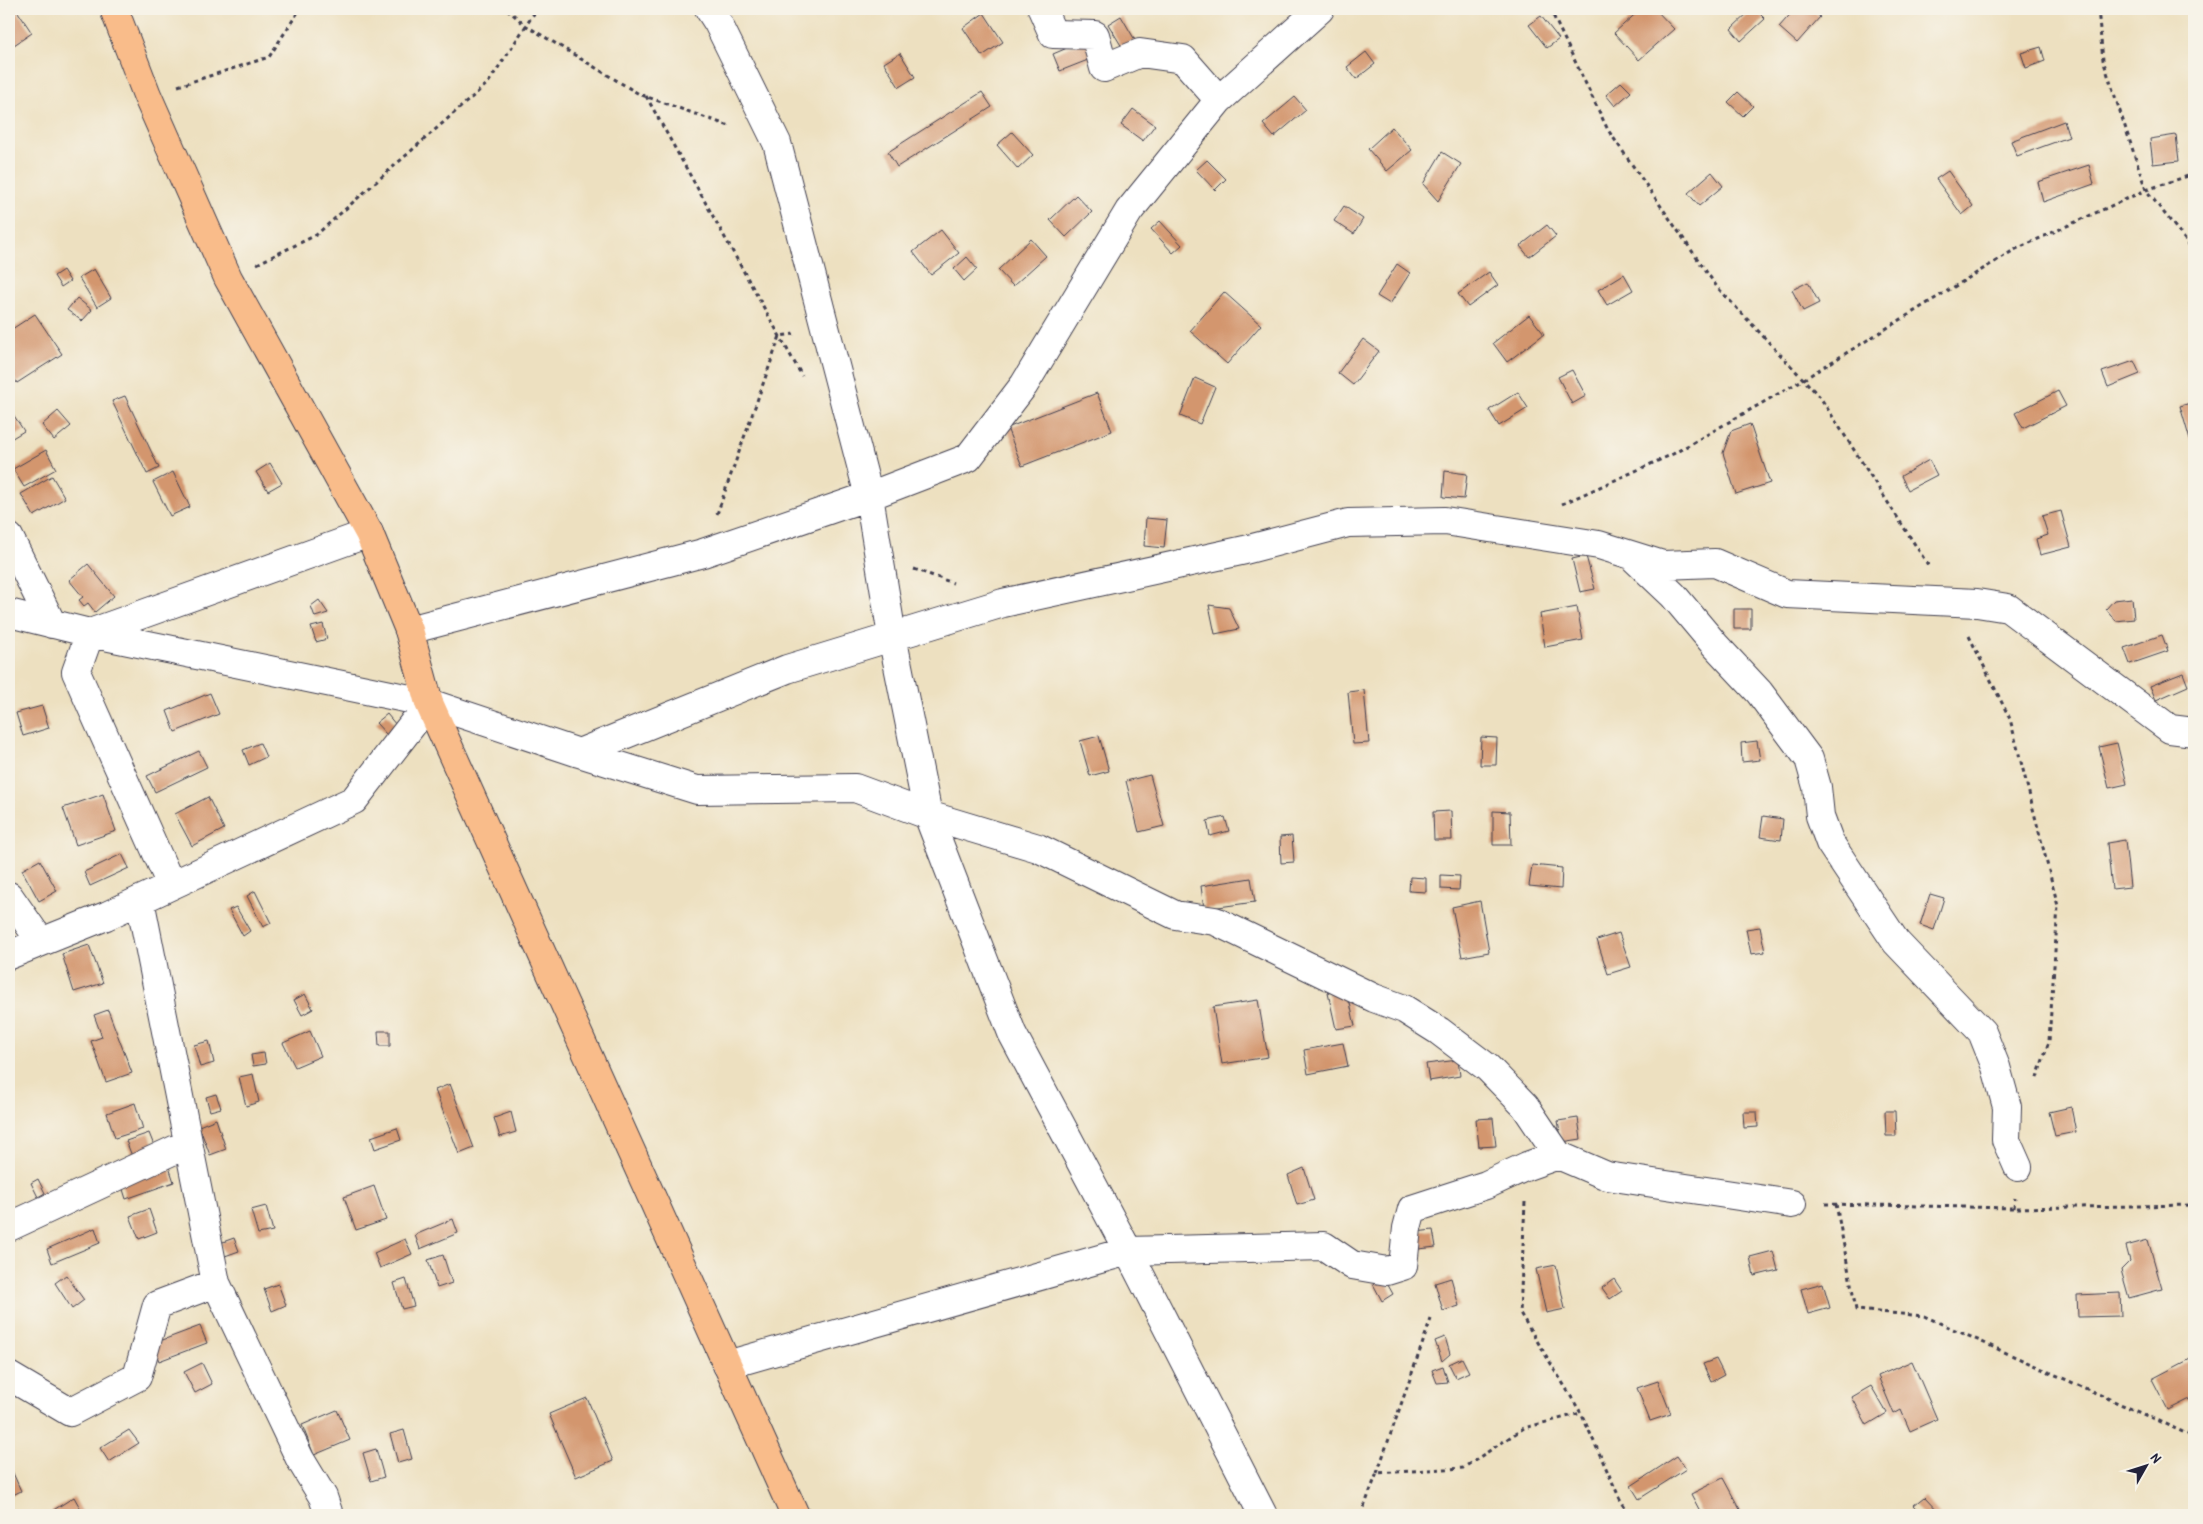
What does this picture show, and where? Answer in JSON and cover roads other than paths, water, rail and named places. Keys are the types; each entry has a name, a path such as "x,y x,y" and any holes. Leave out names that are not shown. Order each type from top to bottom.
{"highway":[{"path":"114,9 147,95 228,278 369,533 409,630 429,704 795,1515"}],"street":[{"path":"709,9 718,23 777,143 868,496 892,636 928,815 1012,1033 1128,1251 1263,1515"},
{"path":"1042,9 1053,34 1095,35 1104,68 1140,53 1183,59 1219,100"},
{"path":"409,630 703,552 868,496 968,458 1024,385 1129,211 1219,100 1320,9"},
{"path":"579,753 787,669 1003,603 1245,550 1348,523 1445,521 1599,545 1663,565 1716,563 1787,594 1977,603 2008,608 2170,729 2194,732"},
{"path":"90,633 369,533"},
{"path":"9,537 52,624"},
{"path":"1630,555 1673,595 1715,645 1759,692 1809,759 1817,787 1820,816 1830,843 1896,942 1982,1032 1996,1067 2008,1107 2006,1140 2018,1167"},
{"path":"9,614 90,633 429,704 697,790 856,788 928,815 1038,848 1175,915 1215,921 1374,998 1404,1009 1439,1031 1488,1068 1525,1106 1558,1155 1607,1176 1792,1204"},
{"path":"90,633 76,672 171,886"},
{"path":"9,955 106,916 354,800 429,704"},
{"path":"9,896 41,942"},
{"path":"140,900 216,1283 300,1459 323,1497 329,1515"},
{"path":"9,1227 187,1144"},
{"path":"728,1365 1128,1251 1324,1246 1352,1265 1387,1271 1403,1266 1407,1228 1412,1209 1486,1185 1527,1166 1558,1155"},
{"path":"9,1376 70,1412 137,1377 157,1305 216,1283"}]}
